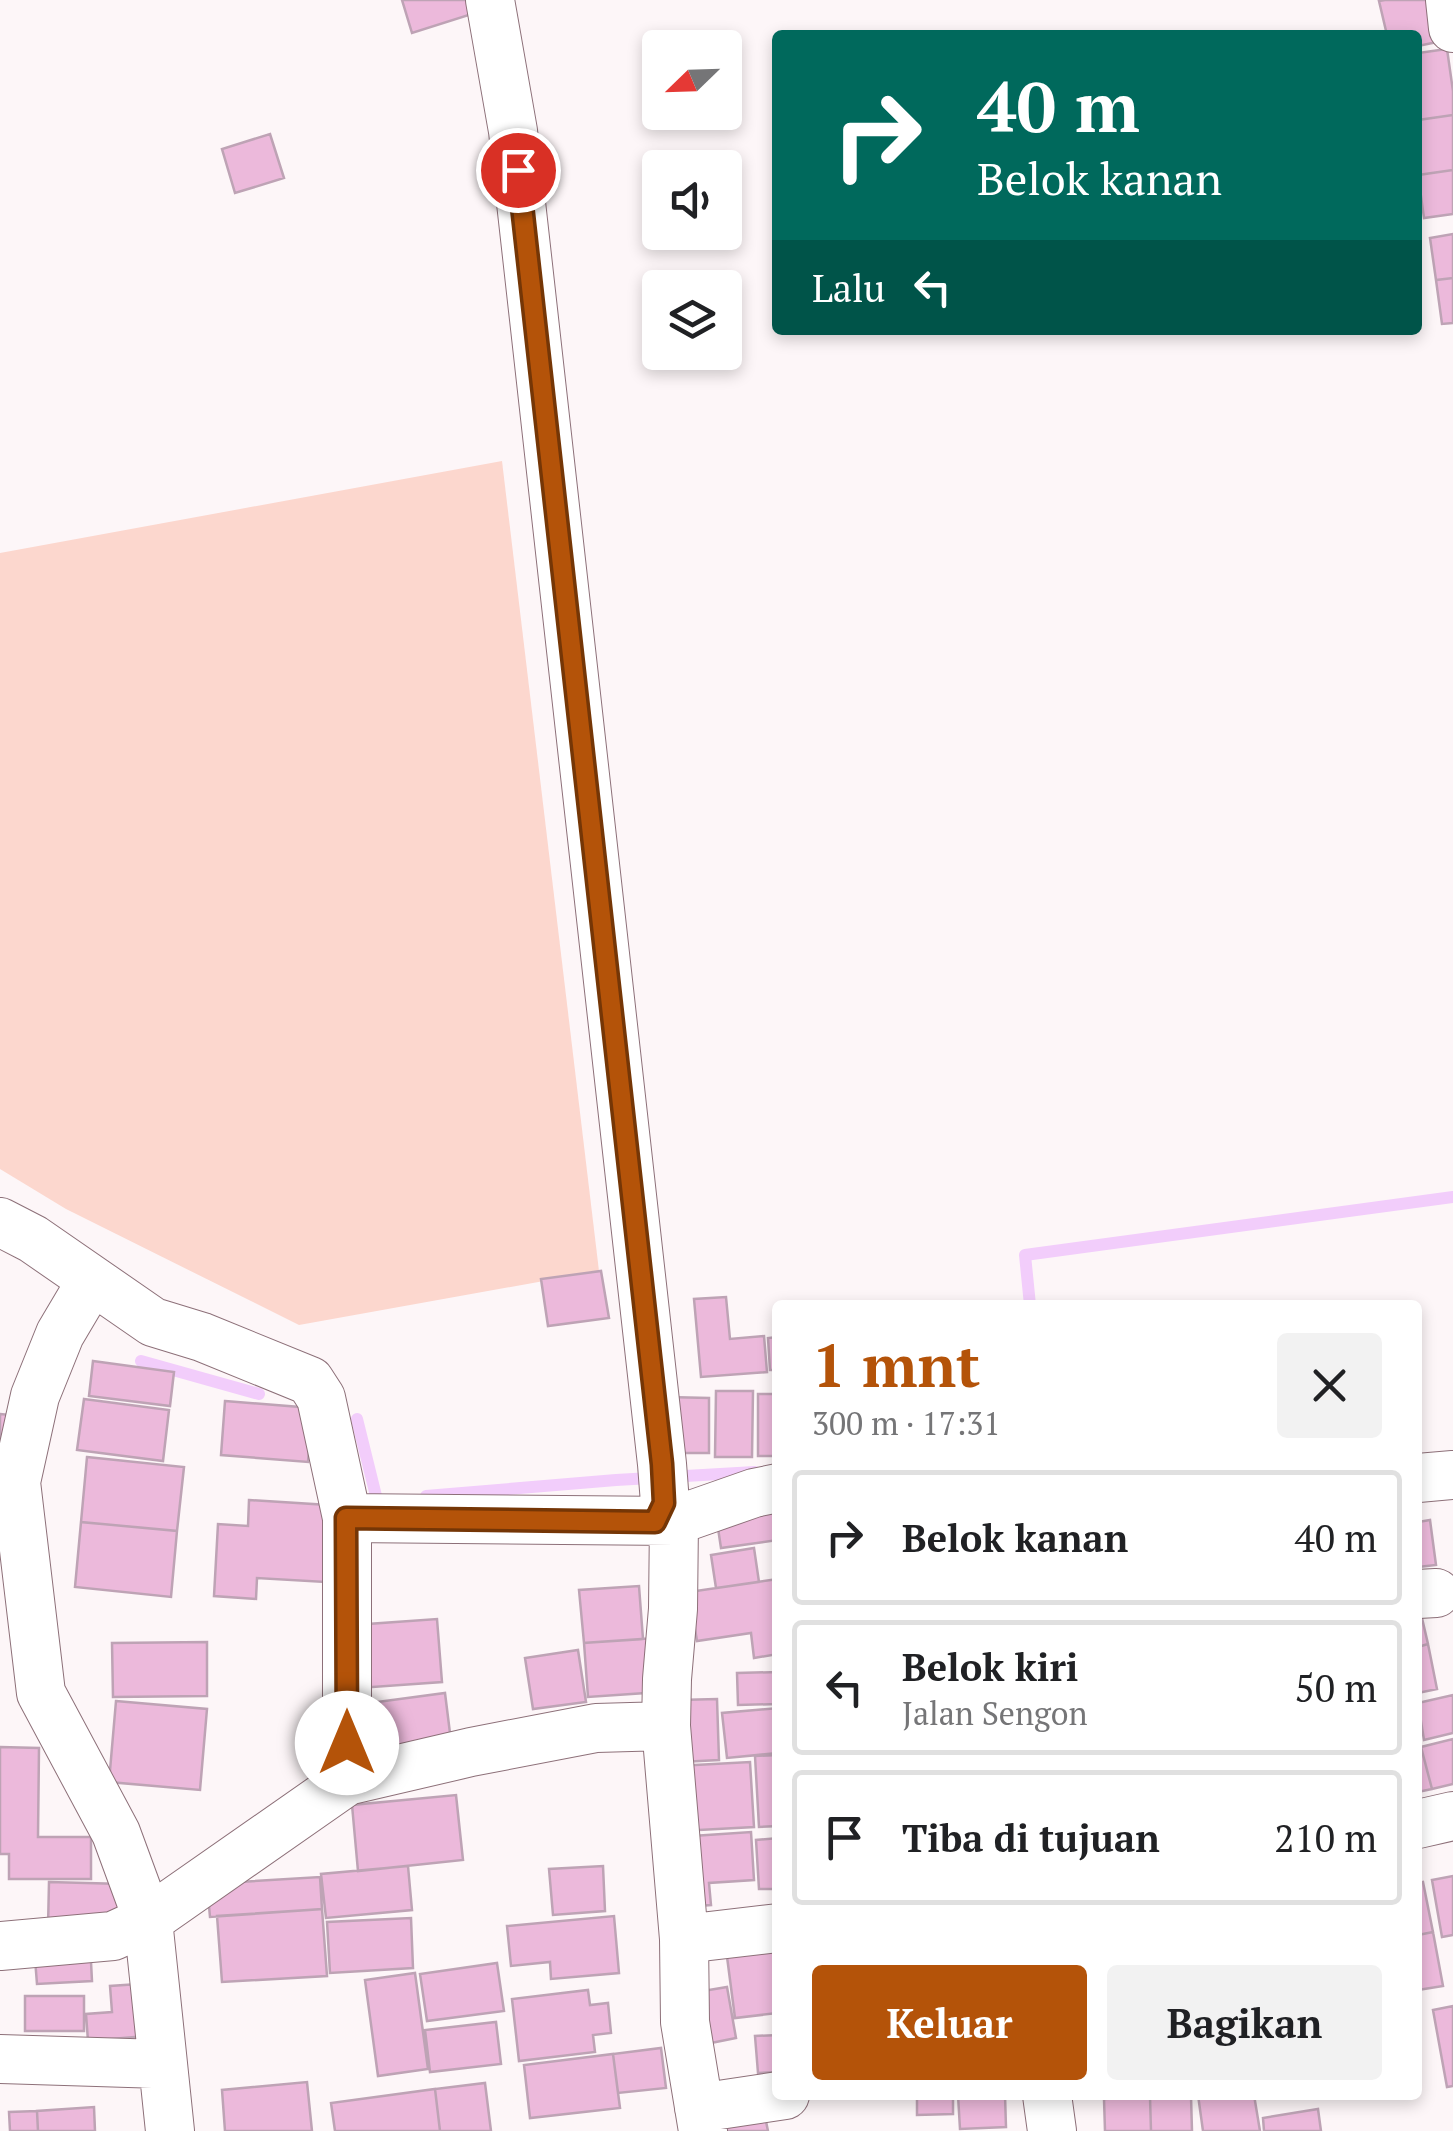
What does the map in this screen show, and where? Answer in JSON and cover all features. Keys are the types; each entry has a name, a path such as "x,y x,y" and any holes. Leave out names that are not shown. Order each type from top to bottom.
{"street":[{"path":"490,0 514,131 664,1503 673,1610 666,1726 684,1939 685,2022 701,2119 772,2099"},
{"path":"1450,0 1453,28"},
{"path":"0,1222 33,1239 152,1322 202,1337 310,1381 321,1398 346,1518 347,1781"},
{"path":"92,1280 60,1334 36,1396 16,1482 20,1696 116,1833 148,1920 170,2131"},
{"path":"1422,1478 1453,1475"},
{"path":"346,1518 664,1503 772,1489"},
{"path":"0,1946 113,1936 148,1920 347,1781 596,1728 666,1726"},
{"path":"1422,1823 1453,1816"},
{"path":"684,1939 772,1929"},
{"path":"0,2059 162,2064"},
{"path":"1048,2100 1052,2131"}],"shaded area":[{"path":"502,461 599,1271 299,1325 66,1209 0,1169 0,553"}],"building":[{"path":"402,0 468,0 472,14 412,33"},
{"path":"1432,0 1442,41 1422,45 1422,30 1386,30 1379,1"},
{"path":"1447,49 1453,115 1422,119 1422,52"},
{"path":"1453,115 1453,170 1422,174 1422,119"},
{"path":"270,134 284,178 235,193 222,149"},
{"path":"1453,170 1453,214 1424,218 1422,174"},
{"path":"1453,234 1453,278 1436,280 1430,238"},
{"path":"1453,278 1453,323 1442,324 1436,280"},
{"path":"601,1271 609,1318 548,1326 541,1279"},
{"path":"726,1297 730,1339 764,1336 767,1372 701,1377 694,1299"},
{"path":"768,1338 772,1338 772,1370 770,1370"},
{"path":"93,1361 174,1372 170,1406 89,1396"},
{"path":"716,1391 753,1391 752,1457 715,1457"},
{"path":"758,1394 772,1394 772,1456 758,1456"},
{"path":"667,1397 709,1398 709,1453 667,1453"},
{"path":"84,1399 169,1410 163,1461 77,1450"},
{"path":"225,1401 312,1408 308,1462 221,1455"},
{"path":"0,1414 11,1415 0,1478"},
{"path":"87,1457 184,1467 177,1531 81,1522"},
{"path":"249,1500 328,1505 325,1582 257,1578 256,1599 214,1596 218,1524 248,1526"},
{"path":"772,1506 772,1541 721,1548 716,1515"},
{"path":"1430,1520 1436,1565 1422,1567 1422,1521"},
{"path":"81,1522 177,1531 171,1597 75,1587"},
{"path":"754,1548 759,1582 716,1588 711,1555"},
{"path":"772,1580 772,1655 754,1658 751,1633 697,1641 689,1592"},
{"path":"639,1586 643,1639 584,1643 579,1590"},
{"path":"1422,1618 1428,1644 1422,1646"},
{"path":"437,1619 442,1682 359,1688 354,1625"},
{"path":"655,1638 660,1692 588,1697 584,1643"},
{"path":"207,1642 207,1696 113,1697 112,1643"},
{"path":"1428,1644 1437,1689 1422,1692 1422,1646"},
{"path":"578,1650 586,1702 533,1709 525,1658"},
{"path":"772,1672 772,1704 738,1705 737,1673"},
{"path":"445,1693 451,1741 368,1763 362,1704"},
{"path":"1453,1695 1453,1733 1424,1740 1422,1702"},
{"path":"717,1699 719,1760 681,1762 679,1700"},
{"path":"116,1701 207,1709 200,1790 109,1782"},
{"path":"772,1709 772,1754 727,1758 722,1713"},
{"path":"1453,1739 1453,1784 1432,1789 1422,1747"},
{"path":"0,1747 39,1748 38,1837 91,1837 91,1879 9,1879 9,1854 0,1854"},
{"path":"1422,1751 1432,1789 1422,1791"},
{"path":"772,1755 772,1826 759,1827 755,1756"},
{"path":"750,1762 754,1827 681,1831 677,1766"},
{"path":"456,1795 463,1860 358,1871 352,1805"},
{"path":"751,1832 754,1880 709,1883 711,1905 683,1907 678,1837"},
{"path":"772,1839 772,1889 759,1889 756,1840"},
{"path":"408,1866 412,1910 326,1918 321,1874"},
{"path":"603,1866 605,1911 553,1915 549,1869"},
{"path":"1453,1876 1453,1935 1442,1937 1432,1880"},
{"path":"320,1877 322,1909 210,1917 207,1884"},
{"path":"49,1882 123,1884 122,1929 48,1927"},
{"path":"1422,1882 1433,1932 1422,1934"},
{"path":"322,1909 327,1976 222,1982 217,1916"},
{"path":"614,1916 619,1973 551,1979 550,1962 511,1966 507,1926"},
{"path":"411,1918 413,1968 330,1973 327,1922"},
{"path":"1433,1932 1443,1986 1422,1989 1422,1934"},
{"path":"90,1943 92,1981 37,1984 34,1946"},
{"path":"772,1944 772,2014 735,2018 726,1949"},
{"path":"497,1963 504,2011 427,2021 420,1974"},
{"path":"415,1973 428,2069 378,2076 365,1980"},
{"path":"153,1983 158,2035 88,2041 86,2014 112,2012 110,1986"},
{"path":"727,1987 736,2038 701,2045 691,1993"},
{"path":"588,1990 590,2005 608,2003 611,2033 593,2035 595,2052 519,2061 512,1999"},
{"path":"25,1996 84,1996 84,2031 25,2031"},
{"path":"1453,2006 1453,2086 1447,2087 1433,2010"},
{"path":"496,2022 501,2064 430,2072 425,2030"},
{"path":"772,2035 772,2072 758,2073 755,2036"},
{"path":"661,2048 666,2088 618,2093 613,2054"},
{"path":"613,2054 620,2108 530,2118 524,2065"},
{"path":"307,2082 312,2131 225,2131 222,2090"},
{"path":"485,2083 491,2131 440,2131 435,2089"},
{"path":"435,2089 440,2131 335,2131 331,2103"},
{"path":"917,2100 953,2100 953,2114 917,2115"},
{"path":"958,2100 1005,2100 1006,2127 960,2129"},
{"path":"1104,2100 1150,2100 1151,2131 1105,2131"},
{"path":"1150,2100 1191,2100 1192,2131 1151,2131"},
{"path":"1199,2100 1255,2100 1260,2131 1203,2131"},
{"path":"762,2102 768,2131 712,2131"},
{"path":"94,2107 95,2131 38,2131 37,2111"},
{"path":"1318,2109 1321,2131 1264,2131 1263,2118"},
{"path":"37,2111 38,2131 10,2131 9,2112"}],"waterway":[{"path":"1030,1300 1025,1255 1453,1197"},
{"path":"141,1361 259,1394"},
{"path":"357,1419 377,1500 386,1500"},
{"path":"426,1496 755,1472"}],"route":[{"path":"347,1743 346,1518 655,1522 664,1503 518,170"}]}
